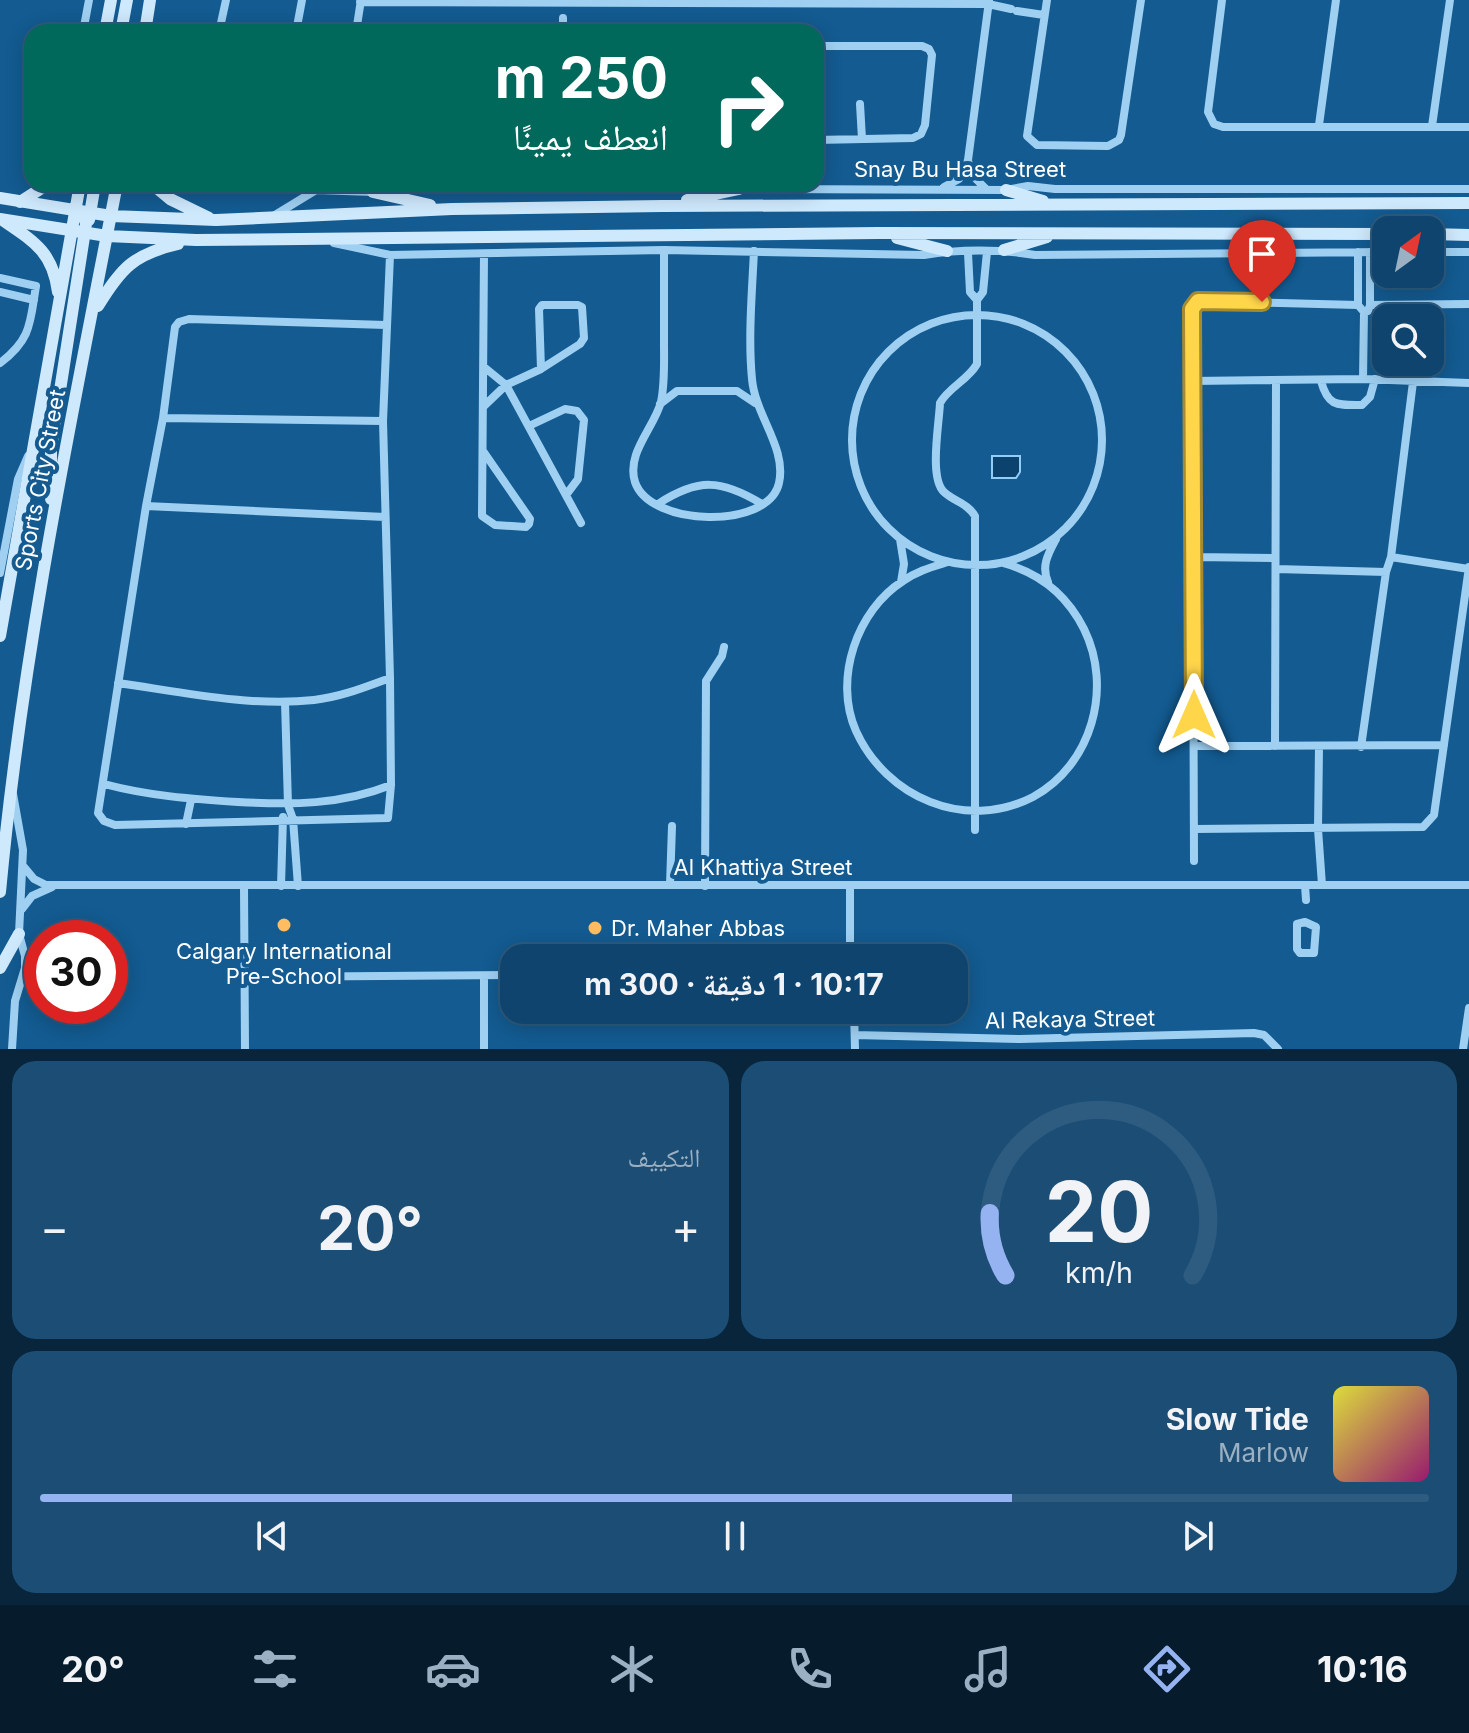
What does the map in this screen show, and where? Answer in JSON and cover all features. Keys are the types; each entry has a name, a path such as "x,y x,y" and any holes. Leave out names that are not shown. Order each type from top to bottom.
{"street":[{"path":"84,24 89,0"},
{"path":"103,0 105,24"},
{"path":"107,24 111,0"},
{"path":"122,24 127,0"},
{"path":"146,24 150,0"},
{"path":"221,24 226,0"},
{"path":"298,24 302,0"},
{"path":"1047,0 1027,136 1037,145 1108,146 1119,140 1121,135 1141,0"},
{"path":"1222,0 1208,112 1214,124 1223,127 1469,127"},
{"path":"1319,125 1336,0"},
{"path":"1432,126 1450,0"},
{"path":"357,24 360,1 988,2 1044,15"},
{"path":"936,189 953,184 963,174 968,160 988,2"},
{"path":"563,18 563,24"},
{"path":"824,46 922,46 929,49 932,55 925,125 921,134 913,138 824,140"},
{"path":"860,104 862,139"},
{"path":"968,160 973,176 987,190"},
{"name":"Snay Bu Hasa Street","path":"824,187 987,190 1028,186 1055,189 1467,187"},
{"path":"1006,190 1066,206"},
{"path":"20,202 36,192"},
{"name":"Sports City Street","path":"0,636 59,305 79,231 76,211 79,192"},
{"path":"94,192 91,229 107,236"},
{"name":"Sports City Street","path":"0,892 10,784 52,512 116,192"},
{"path":"162,192 216,220"},
{"name":"Snay Bu Hasa Street","path":"269,219 311,192"},
{"name":"Snay Bu Hasa Street","path":"356,192 373,192"},
{"path":"373,192 403,201 452,209"},
{"path":"662,206 725,192"},
{"name":"Snay Bu Hasa Street","path":"0,198 111,216 216,220 452,209 662,206 1469,203"},
{"path":"1,219 107,236 196,240 878,233 1372,234"},
{"path":"1,219 32,240 48,257 54,272 59,305"},
{"path":"52,512 51,448 79,231"},
{"path":"878,233 947,251 968,253 1004,250 1060,233"},
{"path":"1444,234 1469,235"},
{"path":"314,238 390,255 664,250 924,255 947,251"},
{"path":"93,316 116,278 131,262 153,251 196,240"},
{"path":"664,250 664,378 660,404 634,462 635,483 658,504 676,514 710,519 740,514 769,501 779,486 781,462 755,403 751,377 754,251"},
{"path":"1004,250 1035,255 1370,252 1364,307 1363,379"},
{"path":"977,300 983,292 987,252"},
{"path":"1358,252 1364,307"},
{"path":"1444,252 1469,252"},
{"path":"968,253 970,292 977,300 977,364 972,373 945,394 940,403 936,479 942,490 971,509 975,516 975,830"},
{"path":"483,451 530,519 526,527 495,525 482,516 484,254"},
{"path":"386,325 189,319 179,322 174,334 98,813 104,821 115,825 293,819 385,820 389,815 390,678 383,421 390,255"},
{"path":"0,278 36,286 30,327 17,348 0,363"},
{"path":"0,292 34,300"},
{"path":"1194,861 1192,309 1198,301 1364,307 1469,304"},
{"path":"484,406 506,385 541,369 580,344 584,338 582,307 542,305 539,309 541,369"},
{"path":"978,315 1007,318 1036,329 1061,347 1081,370 1095,397 1102,426 1101,457 1094,486 1079,513 1058,535 1034,552 1002,563 949,562 899,539 873,510 859,483 852,454 852,423 859,394 873,368 893,345 918,328 947,317 978,315"},
{"path":"484,367 506,385 581,523"},
{"path":"737,391 751,377"},
{"path":"664,378 677,391"},
{"path":"1192,381 1375,379 1469,383"},
{"path":"1321,381 1325,396 1333,403 1362,405 1370,397 1375,379"},
{"path":"1275,746 1276,382"},
{"path":"1361,747 1386,572 1391,557 1413,382"},
{"path":"660,404 677,391 737,391 755,403"},
{"path":"529,426 565,409 577,411 584,420 578,479 566,495"},
{"path":"163,418 383,421"},
{"path":"0,573 18,479 32,448"},
{"path":"658,504 682,488 708,483 742,491 762,504"},
{"path":"146,506 385,517"},
{"path":"1049,584 1044,572 1045,562 1058,535"},
{"path":"899,539 904,564 901,582"},
{"path":"1195,557 1275,558"},
{"path":"1194,829 1423,827 1429,823 1434,815 1469,568 1391,557"},
{"path":"949,562 924,569 901,582 867,617 853,645 847,684 853,725 864,747 889,779 920,799 952,809 975,810 1003,808 1033,796 1065,772 1091,730 1099,688 1093,648 1075,612 1035,574 1002,563"},
{"path":"1276,569 1386,572"},
{"path":"705,886 706,681 719,663 724,647"},
{"path":"118,683 285,702 346,694 390,678"},
{"path":"285,702 288,805 293,819 298,886"},
{"path":"1194,746 1444,745"},
{"path":"1319,747 1318,829 1322,885"},
{"name":"Sports City Street","path":"10,784 24,867 19,934 25,956 25,968 15,1001 12,1049"},
{"path":"104,784 144,795 288,805 369,794 391,785"},
{"path":"186,824 191,800"},
{"path":"281,886 282,820 288,805"},
{"path":"670,885 672,826"},
{"name":"Al Khattiya Street","path":"24,867 40,883 56,885 1469,885"},
{"path":"20,911 32,896 56,885"},
{"path":"850,885 850,944"},
{"path":"1305,885 1306,900"},
{"path":"244,886 245,1049"},
{"path":"1305,922 1306,911"},
{"path":"0,968 19,934"},
{"path":"245,977 500,975"},
{"path":"484,976 484,1049"},
{"path":"1463,1049 1469,1008"},
{"path":"855,1024 855,1049"},
{"name":"Al Rekaya Street","path":"855,1035 1020,1039 1254,1033 1271,1040 1278,1049"}],"water":[{"path":"992,456 1020,456 1020,472 1016,478 992,478"}],"place":[{"name":"Calgary International Pre-School","path":"284,925"},
{"name":"Dr. Maher Abbas","path":"595,928"}],"route":[{"path":"1194,715 1192,309 1198,301 1262,302"}]}
